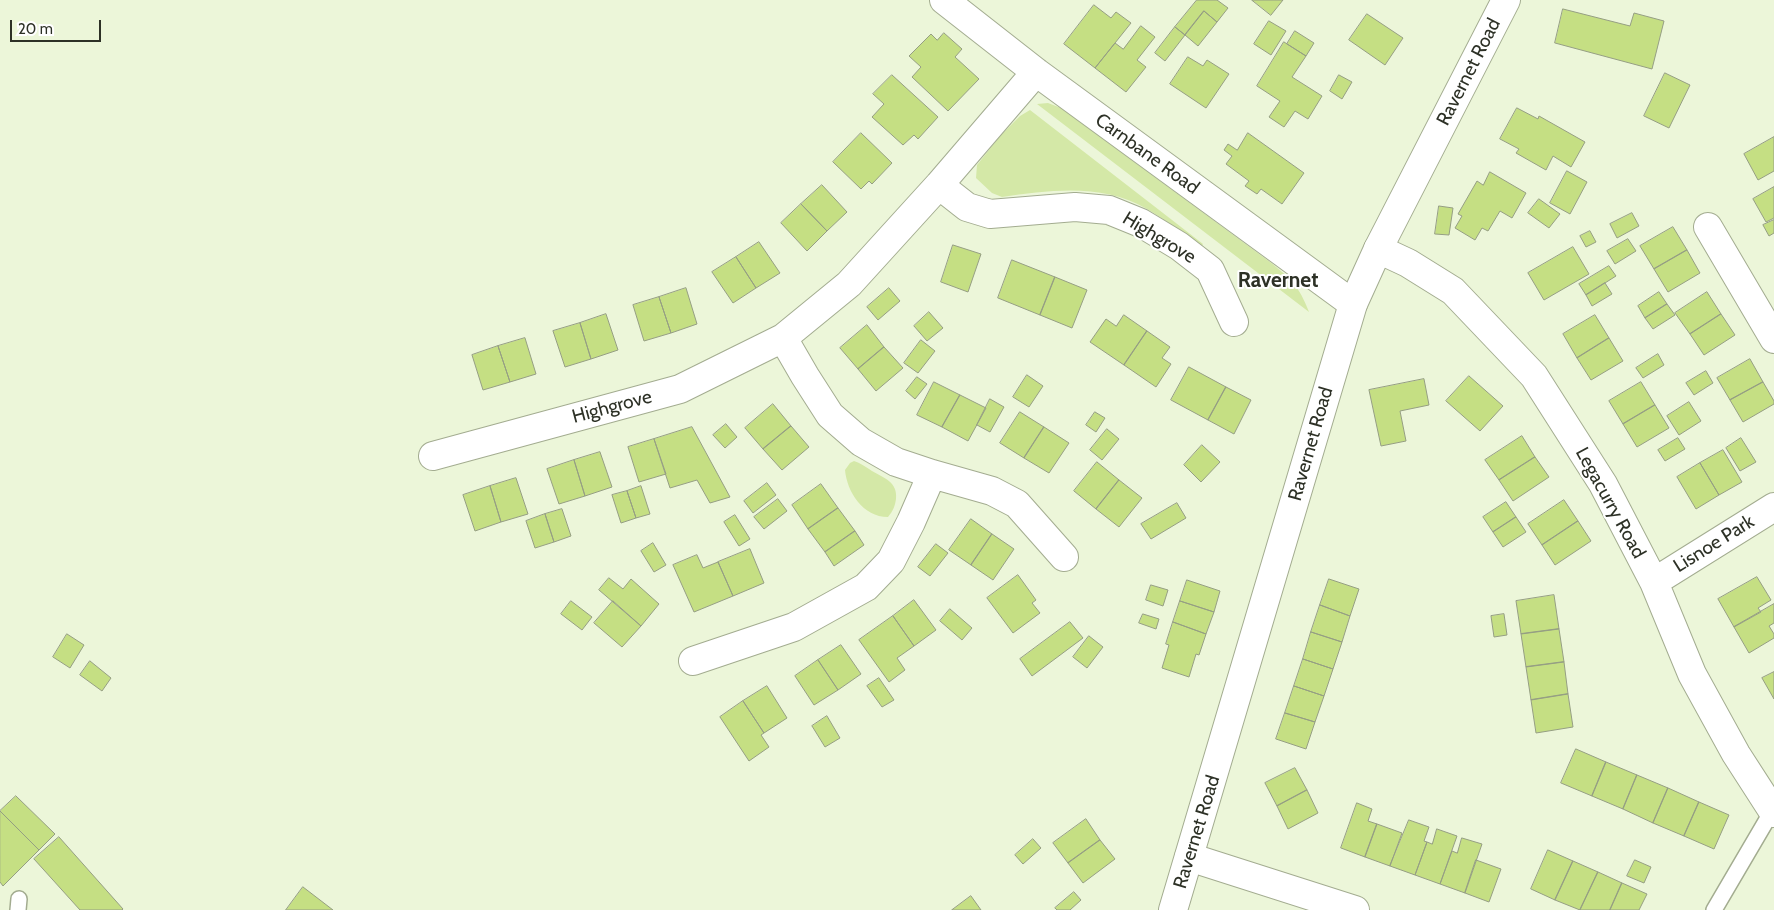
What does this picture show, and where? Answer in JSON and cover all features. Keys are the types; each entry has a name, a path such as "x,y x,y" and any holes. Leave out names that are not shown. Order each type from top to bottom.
{"street":[{"name":"Carnbane Road","path":"944,0 1036,72 1353,304"},
{"name":"Ravernet Road","path":"1173,910 1353,304 1378,249 1506,0"},
{"name":"Highgrove","path":"433,456 680,389 783,338 849,284 1036,72"},
{"name":"Highgrove","path":"938,185 967,207 990,214 1075,207 1109,210 1141,223 1179,246 1210,270 1234,322"},
{"path":"1708,227 1774,339"},
{"name":"Legacurry Road","path":"1378,249 1408,262 1453,291 1534,376 1603,484 1654,582 1692,674 1736,754 1773,812"},
{"path":"783,338 830,415 862,442 896,462 992,491 1017,504 1064,558"},
{"path":"694,661 794,627 866,587 891,560 911,522 932,474"},
{"name":"Lisnoe Park","path":"1654,582 1774,507"},
{"path":"1190,857 1356,910"}],"lane":[{"path":"1714,910 1773,812"}],"green space":[{"path":"1048,103 1061,108 1284,273 1302,296 1309,312 1037,104"},
{"path":"1030,110 1203,244 1201,247 1147,209 1113,195 1095,192 1058,191 1002,197 992,193 976,178 977,165 1000,136 1020,116"},
{"path":"854,461 885,478 895,488 896,499 894,508 888,517 871,513 853,495 845,470"}],"building":[{"path":"1197,0 1217,0 1228,8 1217,22 1204,11 1185,35 1175,27"},
{"path":"1252,0 1283,0 1271,15"},
{"path":"1094,5 1111,18 1116,12 1131,23 1095,68 1064,44"},
{"path":"1563,9 1630,26 1634,13 1664,21 1652,69 1555,43"},
{"path":"1204,11 1217,22 1198,46 1185,35"},
{"path":"1367,14 1403,38 1385,65 1349,40"},
{"path":"1269,21 1286,31 1271,55 1254,44"},
{"path":"1141,26 1155,37 1137,60 1146,67 1126,92 1095,68 1115,43 1123,49"},
{"path":"1175,27 1185,35 1165,61 1155,53"},
{"path":"1295,31 1314,43 1306,56 1287,44"},
{"path":"944,33 962,49 955,57 979,79 948,111 912,77 921,67 909,56 931,34 937,40"},
{"path":"1284,42 1306,56 1292,77 1322,96 1308,119 1295,111 1284,127 1269,117 1280,101 1257,86"},
{"path":"1188,57 1203,66 1207,60 1229,74 1206,108 1170,84"},
{"path":"1665,73 1690,85 1669,128 1644,116"},
{"path":"892,75 938,117 918,139 914,135 903,145 872,117 884,104 873,94"},
{"path":"1339,75 1352,82 1342,99 1330,91"},
{"path":"1517,108 1538,119 1539,116 1585,142 1571,167 1553,156 1546,170 1516,153 1519,149 1500,139"},
{"path":"861,133 892,163 872,184 869,181 861,189 833,162"},
{"path":"1248,133 1304,173 1282,204 1261,189 1257,194 1245,186 1249,181 1226,164 1232,156 1224,150 1228,144 1237,150"},
{"path":"1774,137 1774,171 1758,180 1744,154"},
{"path":"1567,171 1587,182 1570,214 1550,203"},
{"path":"1490,172 1526,193 1512,218 1500,211 1488,231 1482,228 1475,240 1455,228 1462,216 1458,214 1477,181 1483,185"},
{"path":"822,185 847,212 827,231 801,204"},
{"path":"1774,187 1774,218 1766,222 1753,199"},
{"path":"1539,199 1560,214 1549,228 1528,213"},
{"path":"801,204 827,231 807,251 781,223"},
{"path":"1439,206 1453,208 1449,235 1435,234"},
{"path":"1632,213 1639,226 1617,238 1610,224"},
{"path":"1774,220 1774,233 1769,236 1763,225"},
{"path":"1673,227 1687,250 1654,269 1640,246"},
{"path":"1590,231 1596,242 1586,247 1580,236"},
{"path":"1628,239 1636,251 1615,264 1607,251"},
{"path":"759,242 780,273 756,288 736,257"},
{"path":"953,245 981,254 968,292 941,282"},
{"path":"1573,247 1589,274 1544,300 1528,273"},
{"path":"1687,250 1700,273 1668,292 1654,269"},
{"path":"736,257 756,288 733,303 712,272"},
{"path":"1012,260 1055,277 1040,315 998,298"},
{"path":"1609,266 1616,276 1586,295 1579,284"},
{"path":"1055,277 1087,290 1072,328 1040,315"},
{"path":"1605,283 1612,294 1592,306 1586,295"},
{"path":"686,288 697,324 671,333 659,297"},
{"path":"889,288 900,301 878,320 867,307"},
{"path":"1659,292 1667,304 1645,318 1638,306"},
{"path":"1707,292 1721,314 1690,334 1675,313"},
{"path":"659,297 671,333 644,341 633,305"},
{"path":"1667,304 1675,315 1653,329 1645,318"},
{"path":"929,312 943,328 927,341 914,326"},
{"path":"606,314 618,350 591,359 580,323"},
{"path":"1721,314 1735,335 1704,355 1690,334"},
{"path":"1124,315 1147,331 1124,365 1090,342 1106,319 1116,326"},
{"path":"1595,315 1609,338 1577,358 1563,334"},
{"path":"580,323 591,359 565,367 553,331"},
{"path":"867,325 884,347 858,369 840,348"},
{"path":"1147,331 1170,347 1162,358 1171,364 1156,387 1124,365"},
{"path":"525,338 536,374 510,382 498,346"},
{"path":"1609,338 1623,361 1591,380 1577,358"},
{"path":"921,340 935,351 918,373 904,363"},
{"path":"498,346 510,382 483,390 472,355"},
{"path":"884,347 903,368 876,391 858,369"},
{"path":"1658,354 1664,365 1643,378 1636,368"},
{"path":"1750,359 1763,382 1730,400 1717,378"},
{"path":"1189,367 1226,387 1208,420 1171,400"},
{"path":"1706,371 1713,383 1694,395 1686,383"},
{"path":"1027,375 1043,386 1029,407 1013,397"},
{"path":"1469,376 1503,406 1480,431 1446,401"},
{"path":"917,377 927,384 915,399 906,391"},
{"path":"1424,379 1429,405 1400,411 1406,441 1381,446 1369,390"},
{"path":"934,382 960,395 942,427 917,415"},
{"path":"1641,382 1655,405 1623,424 1609,401"},
{"path":"1763,382 1774,404 1743,422 1730,400"},
{"path":"1226,387 1251,400 1234,434 1208,420"},
{"path":"960,395 986,408 968,441 942,427"},
{"path":"990,399 1004,407 990,432 977,425"},
{"path":"1689,402 1701,421 1679,435 1667,416"},
{"path":"773,404 791,426 763,449 745,428"},
{"path":"1655,405 1669,428 1637,447 1623,424"},
{"path":"1020,412 1044,427 1024,458 1000,443"},
{"path":"1095,412 1105,418 1096,432 1086,425"},
{"path":"726,424 737,437 725,448 713,435"},
{"path":"791,426 809,447 782,470 763,449"},
{"path":"692,427 730,497 710,503 697,480 670,488 654,439"},
{"path":"1044,427 1069,443 1049,473 1024,458"},
{"path":"1107,429 1119,439 1102,460 1090,450"},
{"path":"1522,436 1535,457 1499,480 1485,460"},
{"path":"1678,438 1685,449 1665,461 1658,450"},
{"path":"1741,438 1756,462 1740,471 1726,448"},
{"path":"654,439 666,474 639,482 628,447"},
{"path":"1202,445 1220,462 1201,482 1184,465"},
{"path":"1723,450 1742,482 1719,495 1700,463"},
{"path":"600,452 612,487 585,496 574,460"},
{"path":"1535,457 1549,477 1513,501 1499,480"},
{"path":"574,460 585,496 559,504 547,469"},
{"path":"1097,462 1119,480 1096,509 1074,491"},
{"path":"1700,463 1719,495 1696,509 1677,477"},
{"path":"516,478 528,514 501,522 490,486"},
{"path":"1119,480 1142,498 1119,527 1096,509"},
{"path":"767,483 776,495 753,513 744,501"},
{"path":"821,484 838,508 808,529 792,505"},
{"path":"490,486 501,522 475,531 463,495"},
{"path":"641,486 650,514 636,518 627,491"},
{"path":"627,491 636,518 621,523 612,495"},
{"path":"778,499 787,511 764,529 754,517"},
{"path":"1564,500 1578,521 1542,545 1528,524"},
{"path":"1506,502 1516,517 1493,532 1483,517"},
{"path":"1177,503 1186,518 1151,539 1141,524"},
{"path":"838,508 855,531 825,552 808,529"},
{"path":"562,509 571,536 554,542 545,514"},
{"path":"545,514 554,542 535,548 526,521"},
{"path":"735,515 750,539 739,546 724,522"},
{"path":"1516,517 1526,532 1503,547 1493,532"},
{"path":"971,519 992,534 971,565 949,550"},
{"path":"1578,521 1591,541 1555,565 1542,545"},
{"path":"855,531 864,545 834,566 825,552"},
{"path":"992,534 1014,549 993,580 971,565"},
{"path":"653,543 666,565 654,572 641,551"},
{"path":"936,544 948,553 930,576 918,567"},
{"path":"750,549 764,583 733,596 718,562"},
{"path":"697,555 703,568 718,562 733,596 694,612 673,565"},
{"path":"1018,575 1036,600 1032,603 1040,613 1013,633 987,598"},
{"path":"1757,577 1771,600 1758,608 1761,612 1734,627 1718,599"},
{"path":"609,578 623,589 631,579 659,604 641,626 599,590"},
{"path":"1329,579 1359,589 1350,616 1320,605"},
{"path":"1187,580 1220,591 1214,612 1180,601"},
{"path":"1151,585 1168,590 1163,606 1146,600"},
{"path":"1554,595 1559,629 1521,634 1516,601"},
{"path":"914,600 936,630 914,646 893,616"},
{"path":"571,601 592,617 582,630 561,614"},
{"path":"613,601 641,626 622,647 594,623"},
{"path":"1180,601 1214,612 1206,634 1173,622"},
{"path":"1774,604 1774,623 1769,626 1774,634 1774,638 1749,653 1734,627"},
{"path":"1320,605 1350,616 1342,642 1311,632"},
{"path":"950,609 972,628 962,640 940,621"},
{"path":"1143,614 1159,619 1156,629 1139,623"},
{"path":"1504,614 1507,635 1494,637 1491,616"},
{"path":"893,616 914,646 897,658 905,670 889,682 859,640"},
{"path":"1070,622 1083,638 1032,676 1020,659"},
{"path":"1173,622 1206,634 1199,655 1196,654 1189,677 1162,668 1169,645 1166,644"},
{"path":"1559,629 1564,662 1526,667 1521,634"},
{"path":"1311,632 1342,642 1333,669 1303,659"},
{"path":"67,634 84,645 70,668 53,657"},
{"path":"1089,636 1103,647 1087,668 1073,657"},
{"path":"841,645 861,674 838,690 818,660"},
{"path":"1303,659 1333,669 1324,696 1294,686"},
{"path":"818,660 838,690 814,705 795,676"},
{"path":"90,661 111,678 102,691 80,675"},
{"path":"1564,662 1568,694 1531,700 1526,667"},
{"path":"1774,672 1774,699 1762,678"},
{"path":"879,678 894,700 882,707 867,686"},
{"path":"767,686 787,718 764,733 743,701"},
{"path":"1294,686 1324,696 1315,722 1285,713"},
{"path":"1568,694 1573,727 1536,733 1531,700"},
{"path":"743,701 764,733 761,735 769,747 749,761 720,717"},
{"path":"1285,713 1315,722 1306,749 1276,739"},
{"path":"827,716 840,738 825,747 812,726"},
{"path":"1576,749 1606,762 1592,796 1561,783"},
{"path":"1606,762 1637,775 1623,809 1592,796"},
{"path":"1295,768 1307,790 1277,806 1265,783"},
{"path":"1637,775 1668,788 1653,823 1623,809"},
{"path":"1668,788 1699,802 1684,836 1653,823"},
{"path":"1307,790 1318,813 1288,829 1277,806"},
{"path":"16,796 55,834 39,850 0,811"},
{"path":"1699,802 1729,815 1714,849 1684,836"},
{"path":"1357,803 1372,809 1368,821 1377,824 1365,857 1341,848"},
{"path":"0,811 39,850 3,886 0,882"},
{"path":"1086,819 1100,840 1068,863 1053,843"},
{"path":"1409,820 1429,827 1424,841 1427,842 1415,875 1390,866"},
{"path":"1377,824 1402,833 1390,866 1365,857"},
{"path":"1437,829 1457,836 1440,884 1415,875 1427,842 1432,844"},
{"path":"59,837 122,910 80,910 34,859"},
{"path":"1462,838 1482,844 1465,893 1440,884 1452,851 1457,853"},
{"path":"1033,839 1041,848 1023,864 1015,855"},
{"path":"1100,840 1115,859 1083,883 1068,863"},
{"path":"1548,850 1573,861 1555,900 1531,889"},
{"path":"1476,860 1501,869 1489,902 1465,893"},
{"path":"1635,860 1651,867 1644,883 1627,876"},
{"path":"1573,861 1598,872 1580,910 1555,900"},
{"path":"1598,872 1622,883 1610,910 1580,910"},
{"path":"1622,883 1647,894 1639,910 1610,910"},
{"path":"303,887 333,910 286,910"},
{"path":"1074,892 1081,900 1070,910 1057,910 1055,908"},
{"path":"971,896 981,910 952,910"}],"district":[{"name":"Ravernet","path":"1278,281"}]}
